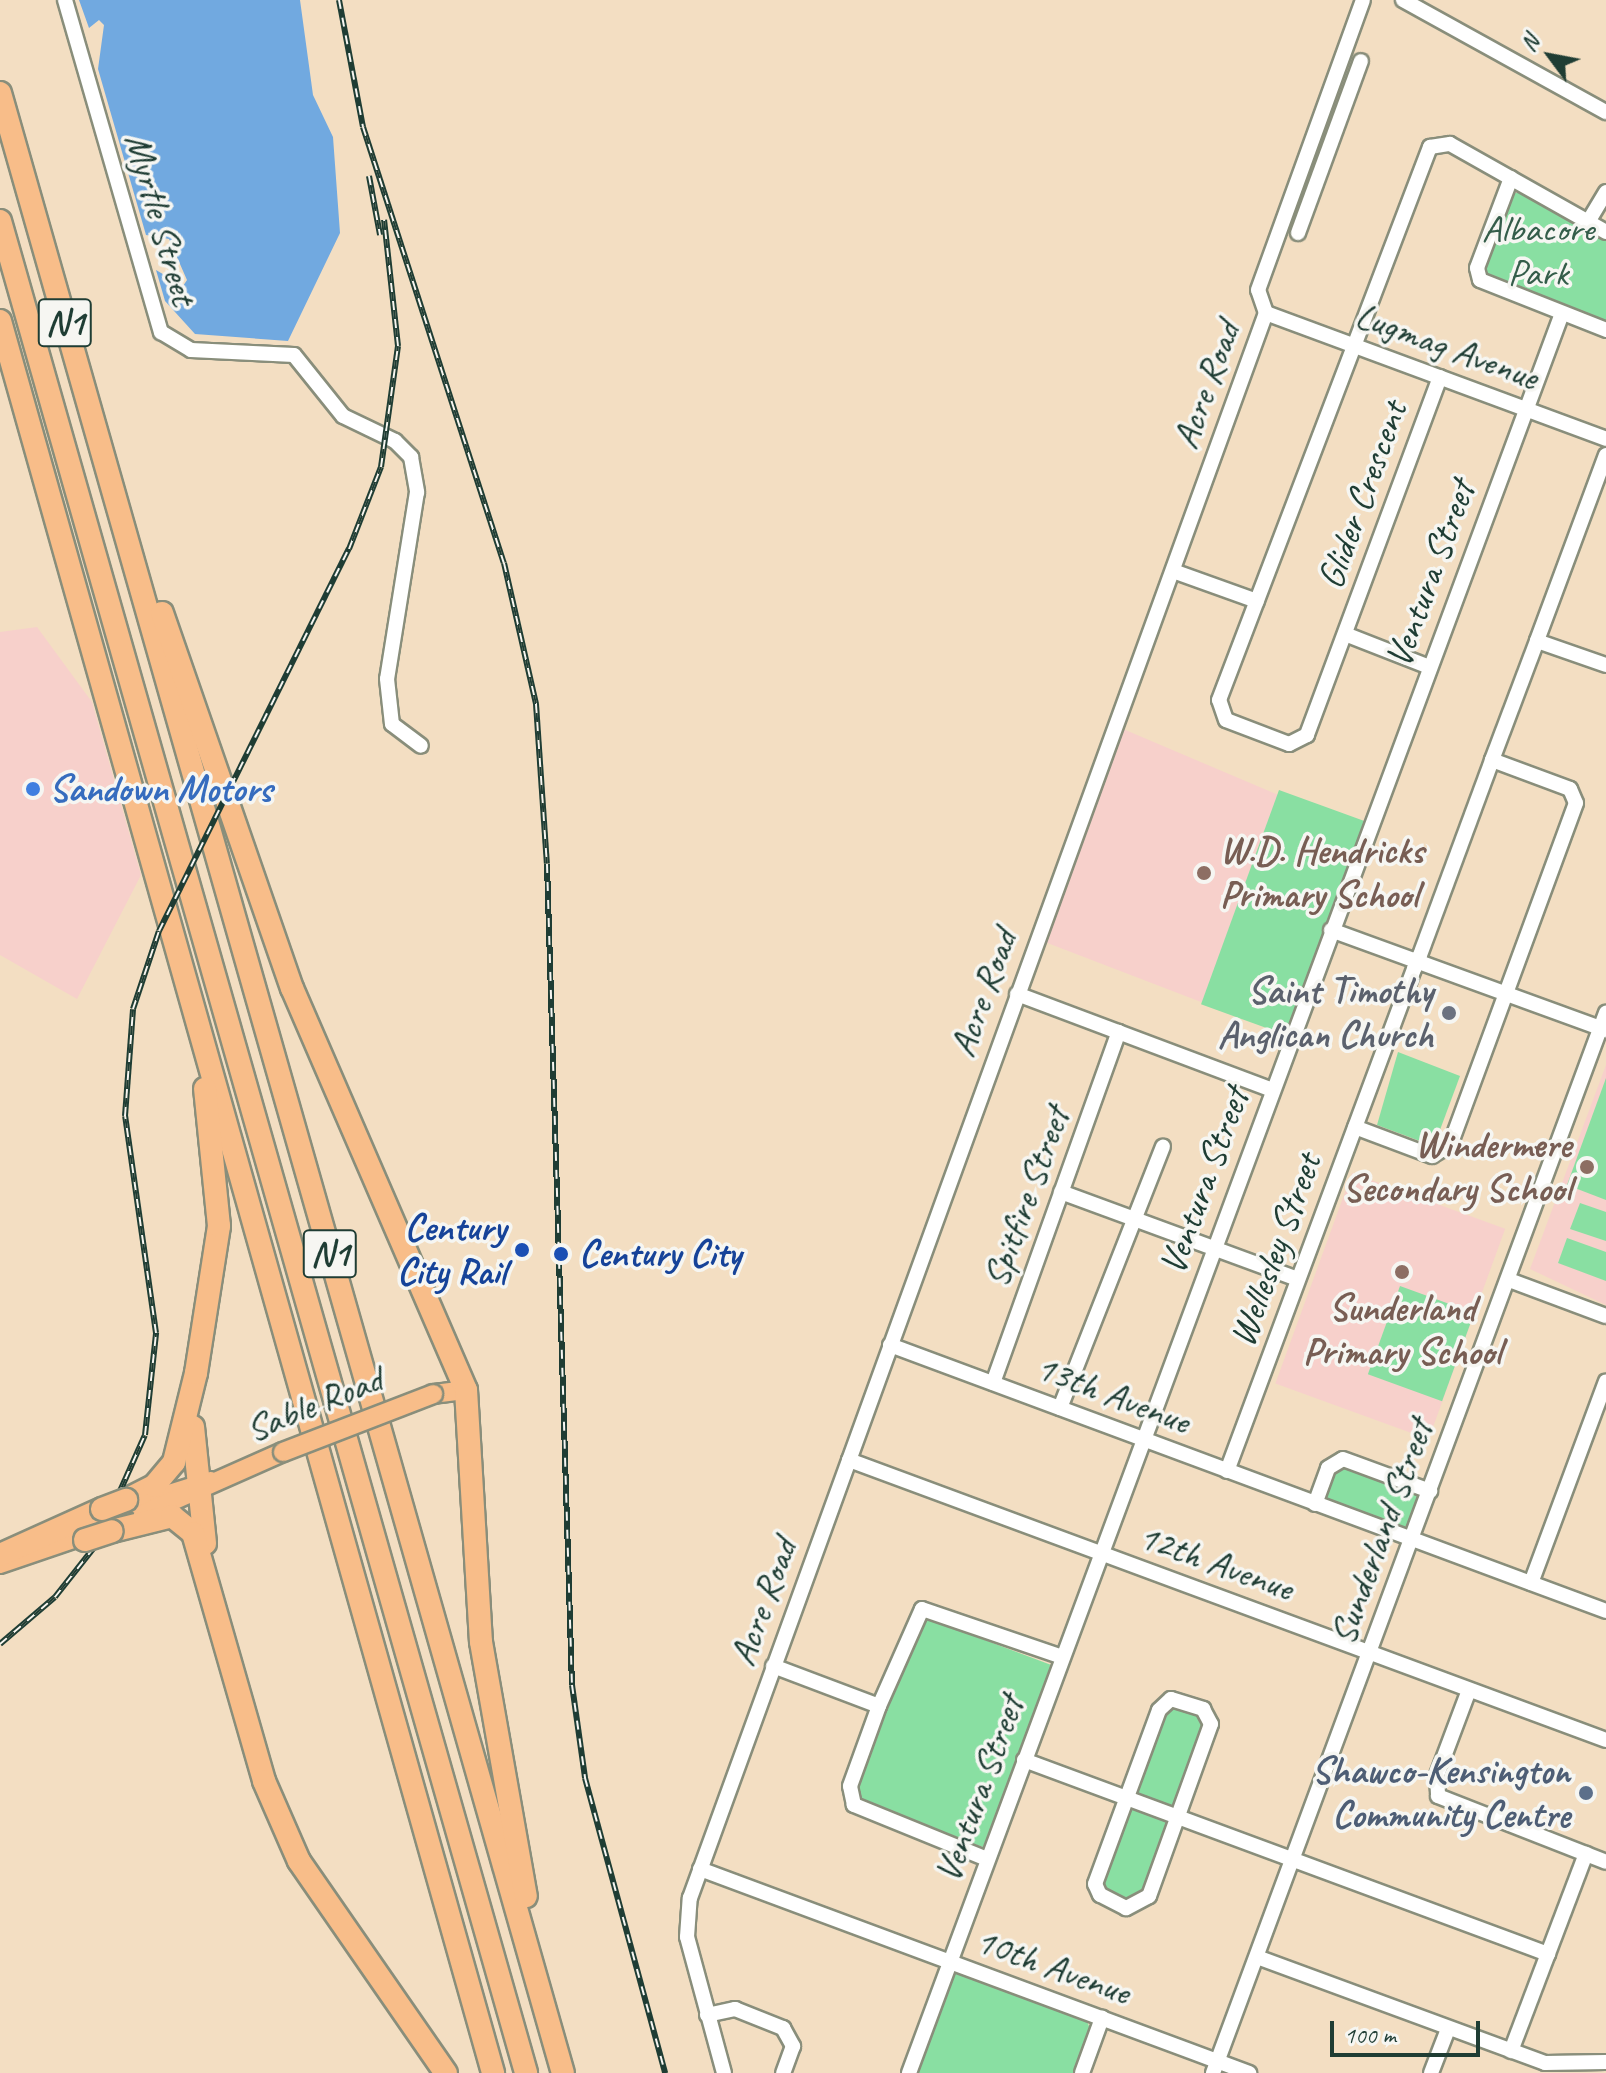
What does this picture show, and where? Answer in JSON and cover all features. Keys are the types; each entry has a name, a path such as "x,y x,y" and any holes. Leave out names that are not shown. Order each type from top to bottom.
{"highway":[{"name":"N1","path":"0,93 563,2073"},
{"name":"N1","path":"0,221 526,2073"},
{"path":"0,321 493,2073"},
{"path":"0,333 21,394"},
{"path":"97,435 292,988 462,1383 488,1703 525,1893 572,2073"},
{"path":"103,1523 154,1486 174,1462 199,1356 219,1190 183,970"},
{"path":"199,1356 202,1486 213,1590"},
{"path":"0,1555 103,1523 160,1516 186,1524 213,1590 264,1781 299,1861 446,2073"}],"main road":[{"name":"Sable Road","path":"0,1564 462,1383"}],"street":[{"name":"Myrtle Street","path":"65,0 161,332 191,350 294,355 343,416 395,441 411,457 417,492 387,679 392,724 421,746"},
{"name":"Acre Road","path":"724,2073 686,1933 700,1869 1266,313 1258,290 1363,0"},
{"path":"1403,0 1606,112"},
{"path":"1298,233 1361,61"},
{"path":"1317,127 1334,134"},
{"name":"Glider Crescent","path":"1440,377 1304,739 1289,744 1223,718 1218,705 1430,147 1447,142 1511,178"},
{"path":"1606,232 1511,178 1478,276 1606,330"},
{"path":"1588,222 1606,192"},
{"name":"Lugmag Avenue","path":"1266,313 1606,439"},
{"name":"Ventura Street","path":"909,2073 1562,313"},
{"name":"Wellesley Street","path":"1227,1471 1606,455"},
{"name":"Glider Crescent","path":"1173,571 1257,601"},
{"name":"Glider Crescent","path":"1345,634 1429,667"},
{"path":"1537,641 1606,665"},
{"path":"1355,1127 1442,1154 1505,995 1576,803 1563,786 1492,760"},
{"path":"1331,930 1604,1030"},
{"path":"1017,994 1272,1090"},
{"name":"Sunderland Street","path":"1216,2067 1604,1030 1606,1013"},
{"name":"Spitfire Street","path":"993,1383 1119,1032"},
{"path":"1060,1408 1163,1147"},
{"path":"1061,1192 1298,1279"},
{"path":"1509,1280 1606,1316"},
{"name":"13th Avenue","path":"890,1345 1606,1611"},
{"path":"1531,1583 1606,1381"},
{"path":"1315,1504 1328,1468 1343,1459 1430,1491"},
{"name":"12th Avenue","path":"849,1460 1606,1740"},
{"path":"987,1859 854,1805 850,1786 879,1706 922,1609 1062,1657"},
{"path":"773,1666 879,1706"},
{"path":"1469,1690 1437,1775 1438,1796 1606,1862"},
{"path":"1163,1703 1194,1705 1211,1724 1177,1816 1147,1900 1117,1905 1095,1884 1163,1703"},
{"path":"1024,1760 1548,1954"},
{"path":"1511,2051 1586,1854"},
{"name":"10th Avenue","path":"700,1869 1102,2018 1216,2067 1249,2073"},
{"path":"1257,1957 1448,2029 1562,2067 1606,2062"},
{"path":"707,2015 735,2009 783,2028 793,2046 783,2073"},
{"path":"1082,2073 1102,2018"},
{"path":"1431,2073 1448,2029"}],"shaded area":[{"path":"37,627 92,702 141,875 77,999 0,955 0,632"},
{"name":"W.D. Hendricks Primary School","path":"1116,726 1276,794 1366,822 1287,1035 1037,939"},
{"name":"Windermere Secondary School","path":"1606,1065 1606,1305 1530,1269"},
{"name":"Sunderland Primary School","path":"1352,1173 1505,1229 1429,1439 1275,1383"}],"green space":[{"name":"Albacore Park","path":"1526,191 1606,236 1606,326 1482,275 1511,194"},
{"path":"1279,790 1366,822 1288,1036 1201,1004"},
{"path":"1398,1052 1460,1076 1437,1138 1425,1143 1377,1125"},
{"path":"1606,1078 1606,1200 1567,1185"},
{"path":"1580,1203 1606,1212 1606,1241 1570,1229"},
{"path":"1567,1238 1606,1252 1606,1281 1558,1263"},
{"path":"1400,1286 1474,1313 1442,1401 1368,1374"},
{"path":"1338,1464 1415,1489 1419,1500 1410,1524 1399,1530 1323,1500"},
{"path":"921,1616 1054,1666 983,1847 862,1806 854,1789"},
{"path":"1163,1703 1209,1716 1149,1896 1126,1908 1095,1884"},
{"path":"955,1972 1085,2016 1092,2034 1078,2073 913,2073"}],"water":[{"path":"79,0 300,0 313,95 333,137 340,233 288,341 195,334 165,301 156,270 183,286 187,280 169,239 146,235 98,69 104,25 99,20 89,28"}],"railway":[{"path":"339,0 363,127 504,563 536,704 547,864 572,1685 585,1778 665,2073"},
{"path":"369,176 380,235"},
{"path":"0,1644 55,1597 96,1545 145,1435 156,1333 125,1116 133,1009 159,931 349,549 381,467 398,346 384,220"}],"place":[{"name":"Sandown Motors","path":"33,789"},
{"name":"W.D. Hendricks Primary School","path":"1204,873"},
{"name":"Saint Timothy Anglican Church","path":"1449,1013"},
{"name":"Windermere Secondary School","path":"1587,1167"},
{"name":"Century City Rail","path":"522,1250"},
{"name":"Century City","path":"561,1254"},
{"name":"Sunderland Primary School","path":"1402,1272"},
{"name":"Shawco-Kensington Community Centre","path":"1586,1793"}]}
